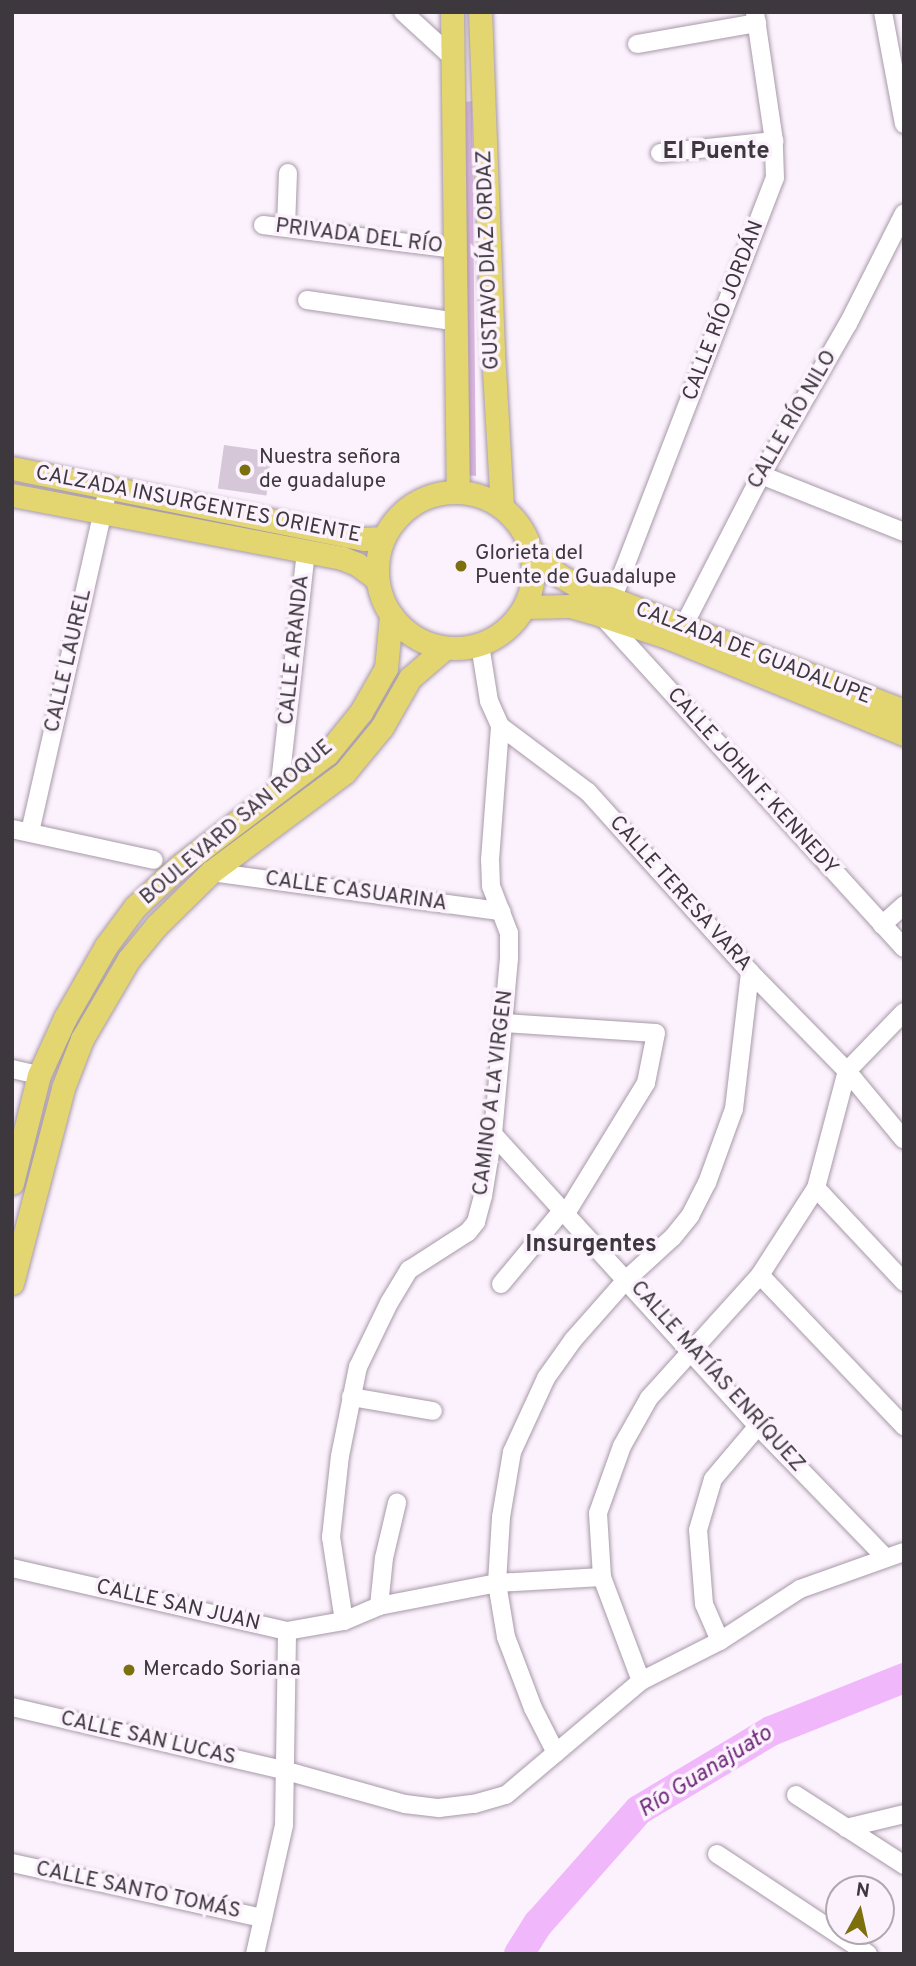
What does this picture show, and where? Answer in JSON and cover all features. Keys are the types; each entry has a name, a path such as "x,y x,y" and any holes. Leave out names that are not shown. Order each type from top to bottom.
{"main road":[{"name":"GUSTAVO DÍAZ ORDAZ","path":"452,12 458,491"},
{"name":"GUSTAVO DÍAZ ORDAZ","path":"480,12 492,338 502,507"},
{"name":"CALZADA INSURGENTES ORIENTE","path":"12,468 364,539 383,538"},
{"path":"458,491 481,496 502,507 521,527 532,552 534,580 525,607 513,623 498,636 480,645 445,648 415,637 391,616 377,579 377,558 383,538 396,518 414,503 435,494 458,491"},
{"name":"CALZADA INSURGENTES ORIENTE","path":"12,495 306,551 357,564 377,579"},
{"name":"CALZADA DE GUADALUPE","path":"532,552 606,607 670,638 904,734"},
{"name":"CALZADA DE GUADALUPE","path":"525,607 606,607 683,627 897,708"},
{"name":"BOULEVARD SAN ROQUE","path":"12,1183 39,1075 85,980 135,907 178,867 327,754 361,712 386,668 391,616"},
{"name":"BOULEVARD SAN ROQUE","path":"12,1283 60,1100 82,1039 128,959 156,926 211,872 345,772 382,726 410,678 445,648"}],"street":[{"path":"403,12 451,56"},
{"path":"883,12 904,124"},
{"path":"637,44 756,18"},
{"name":"CALLE RÍO JORDÁN","path":"606,607 775,178 774,141 756,18"},
{"path":"660,153 774,141"},
{"path":"286,227 288,173"},
{"name":"CALLE RÍO NILO","path":"683,627 761,475 848,324 904,213"},
{"name":"PRIVADA DEL RÍO","path":"263,225 456,249"},
{"path":"307,300 457,322"},
{"path":"761,475 901,526"},
{"name":"CALLE LAUREL","path":"21,830 108,489"},
{"name":"CALLE ARANDA","path":"279,792 306,551"},
{"name":"CALLE JOHN F. KENNEDY","path":"606,607 904,948"},
{"path":"480,645 489,701 500,726"},
{"path":"897,708 904,725"},
{"name":"CAMINO A LA VIRGEN","path":"344,1621 331,1537 351,1397 358,1367 370,1339 410,1270 459,1238 476,1222 493,1134 504,1023 509,933 491,886 490,860 500,726"},
{"name":"CALLE TERESA VARA","path":"500,726 588,792 750,972 848,1071 904,1140"},
{"path":"21,830 155,860"},
{"name":"CALLE CASUARINA","path":"211,872 501,911"},
{"path":"882,925 904,905"},
{"path":"555,1753 533,1708 506,1637 497,1583 501,1517 512,1452 546,1378 573,1340 627,1279 673,1237 690,1216 722,1148 734,1109 750,972"},
{"path":"640,1681 602,1577 598,1513 622,1446 649,1398 760,1275 816,1188 848,1071 904,1012"},
{"path":"500,1284 563,1214 646,1083 656,1033 504,1023"},
{"path":"12,1069 39,1075"},
{"name":"CALLE MATÍAS ENRÍQUEZ","path":"493,1134 758,1426 886,1558"},
{"path":"816,1188 904,1282"},
{"path":"760,1275 904,1426"},
{"path":"351,1397 433,1411"},
{"path":"720,1641 704,1605 698,1530 713,1479 758,1426"},
{"path":"379,1606 384,1558 397,1503"},
{"name":"CALLE SAN LUCAS","path":"12,1707 283,1770 405,1804 439,1808 474,1804 506,1795 640,1681 720,1641 800,1589 904,1552"},
{"name":"CALLE SAN JUAN","path":"12,1567 287,1631 344,1621 379,1606 497,1583 602,1577"},
{"path":"255,1954 284,1825 287,1631"},
{"path":"796,1795 904,1866"},
{"path":"846,1828 904,1814"},
{"path":"717,1854 868,1954"},
{"name":"CALLE SANTO TOMÁS","path":"12,1863 263,1918"}],"shaded area":[{"path":"472,101 476,476 467,475 466,102"}],"building":[{"name":"Nuestra señora de guadalupe","path":"224,445 273,452 266,495 218,489"}],"waterway":[{"name":"Río Guanajuato","path":"519,1954 538,1924 639,1810 771,1731 904,1678"}],"place":[{"name":"Nuestra señora de guadalupe","path":"245,470"},
{"name":"Glorieta del Puente de Guadalupe","path":"461,566"},
{"name":"Mercado Soriana","path":"129,1670"}],"district":[{"name":"El Puente","path":"716,153"},
{"name":"Insurgentes","path":"591,1246"}]}
